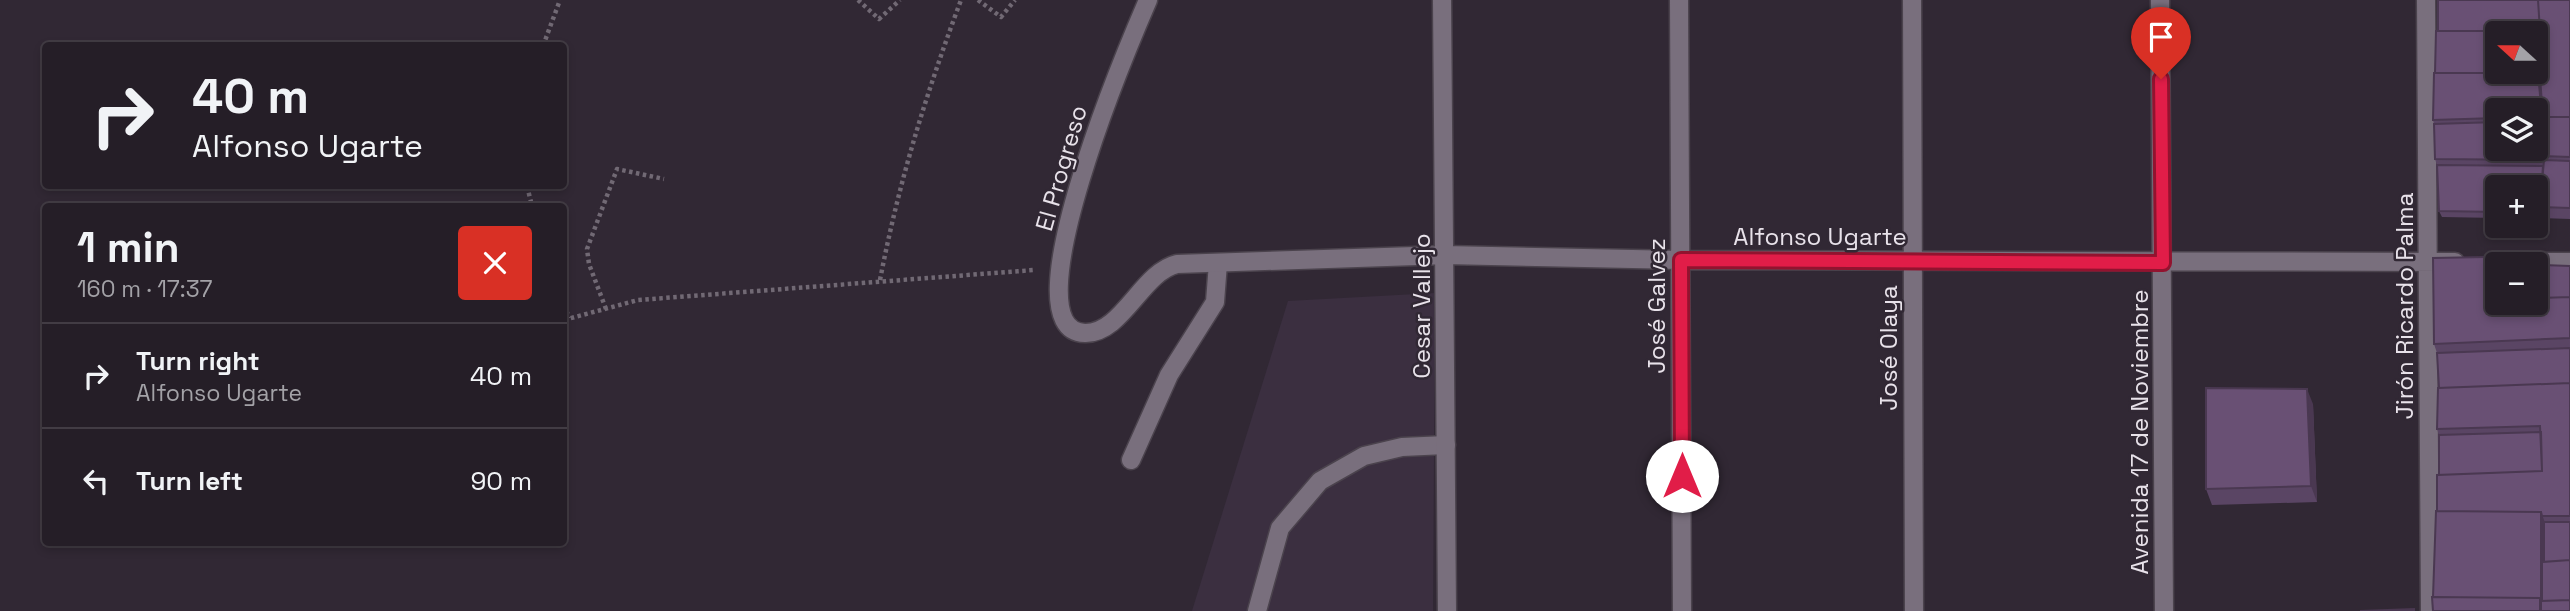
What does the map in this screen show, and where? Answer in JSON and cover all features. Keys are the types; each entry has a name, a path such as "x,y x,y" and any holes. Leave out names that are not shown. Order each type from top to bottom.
{"street":[{"name":"El Progreso","path":"1095,331 1081,333 1064,320 1058,299 1059,268 1097,126 1148,0"},
{"name":"Cesar Vallejo","path":"1442,0 1447,611"},
{"name":"José Galvez","path":"1679,0 1682,611"},
{"name":"José Olaya","path":"1912,0 1914,611"},
{"name":"Avenida 17 de Noviembre","path":"2160,0 2164,611"},
{"name":"Jirón Ricardo Palma","path":"2426,0 2430,611"},
{"name":"Alfonso Ugarte","path":"1095,331 1114,318 1167,267 1218,263 1445,255 1681,260 2467,262"},
{"path":"2548,262 2570,262"},
{"path":"1131,460 1169,375 1215,302 1218,263"},
{"path":"1257,611 1280,528 1320,481 1364,457 1402,447 1446,444"}],"path":[{"path":"544,42 560,0"},
{"path":"858,0 879,19 900,0"},
{"path":"880,280 895,203 924,99 961,0"},
{"path":"978,0 1001,17 1015,0"},
{"path":"606,309 589,264 587,249 617,169 664,179"},
{"path":"567,319 638,300 1059,268"}],"shaded area":[{"path":"1435,293 1433,611 1192,611 1288,301"}],"building":[{"path":"2438,0 2538,0 2539,21 2485,21 2485,31 2438,31"},
{"path":"2538,0 2570,0 2570,117 2548,117 2548,98 2542,98 2541,84 2548,84 2548,21 2539,21"},
{"path":"2436,31 2485,31 2485,73 2435,73"},
{"path":"2434,73 2485,73 2485,84 2539,84 2540,98 2485,98 2485,118 2433,120"},
{"path":"2548,117 2570,117 2570,157 2548,156"},
{"path":"2485,122 2485,159 2435,159 2434,124"},
{"path":"2544,161 2570,161 2570,208 2548,207 2548,175 2543,175"},
{"path":"2437,165 2543,166 2542,175 2485,175 2485,212 2439,211"},
{"path":"2485,257 2485,315 2548,315 2548,298 2570,297 2570,338 2434,344 2433,258"},
{"path":"2548,265 2570,266 2570,297 2548,298"},
{"path":"2570,348 2570,383 2439,388 2437,353"},
{"path":"2570,383 2570,516 2542,516 2541,512 2437,511 2437,475 2542,471 2540,426 2437,429 2438,388"},
{"path":"2206,388 2307,389 2311,486 2206,489"},
{"path":"2541,432 2542,471 2439,475 2439,435"},
{"path":"2436,511 2541,512 2541,601 2540,598 2433,597"},
{"path":"2544,522 2570,522 2570,560 2544,562"},
{"path":"2570,560 2570,600 2542,601 2542,562"},
{"path":"2432,597 2540,598 2540,611 2433,611"},
{"path":"2570,600 2570,611 2541,611 2541,601"},
{"path":"2414,609 2414,611 2360,611"}],"route":[{"path":"1682,476 1681,260 2163,263 2161,79"}]}
